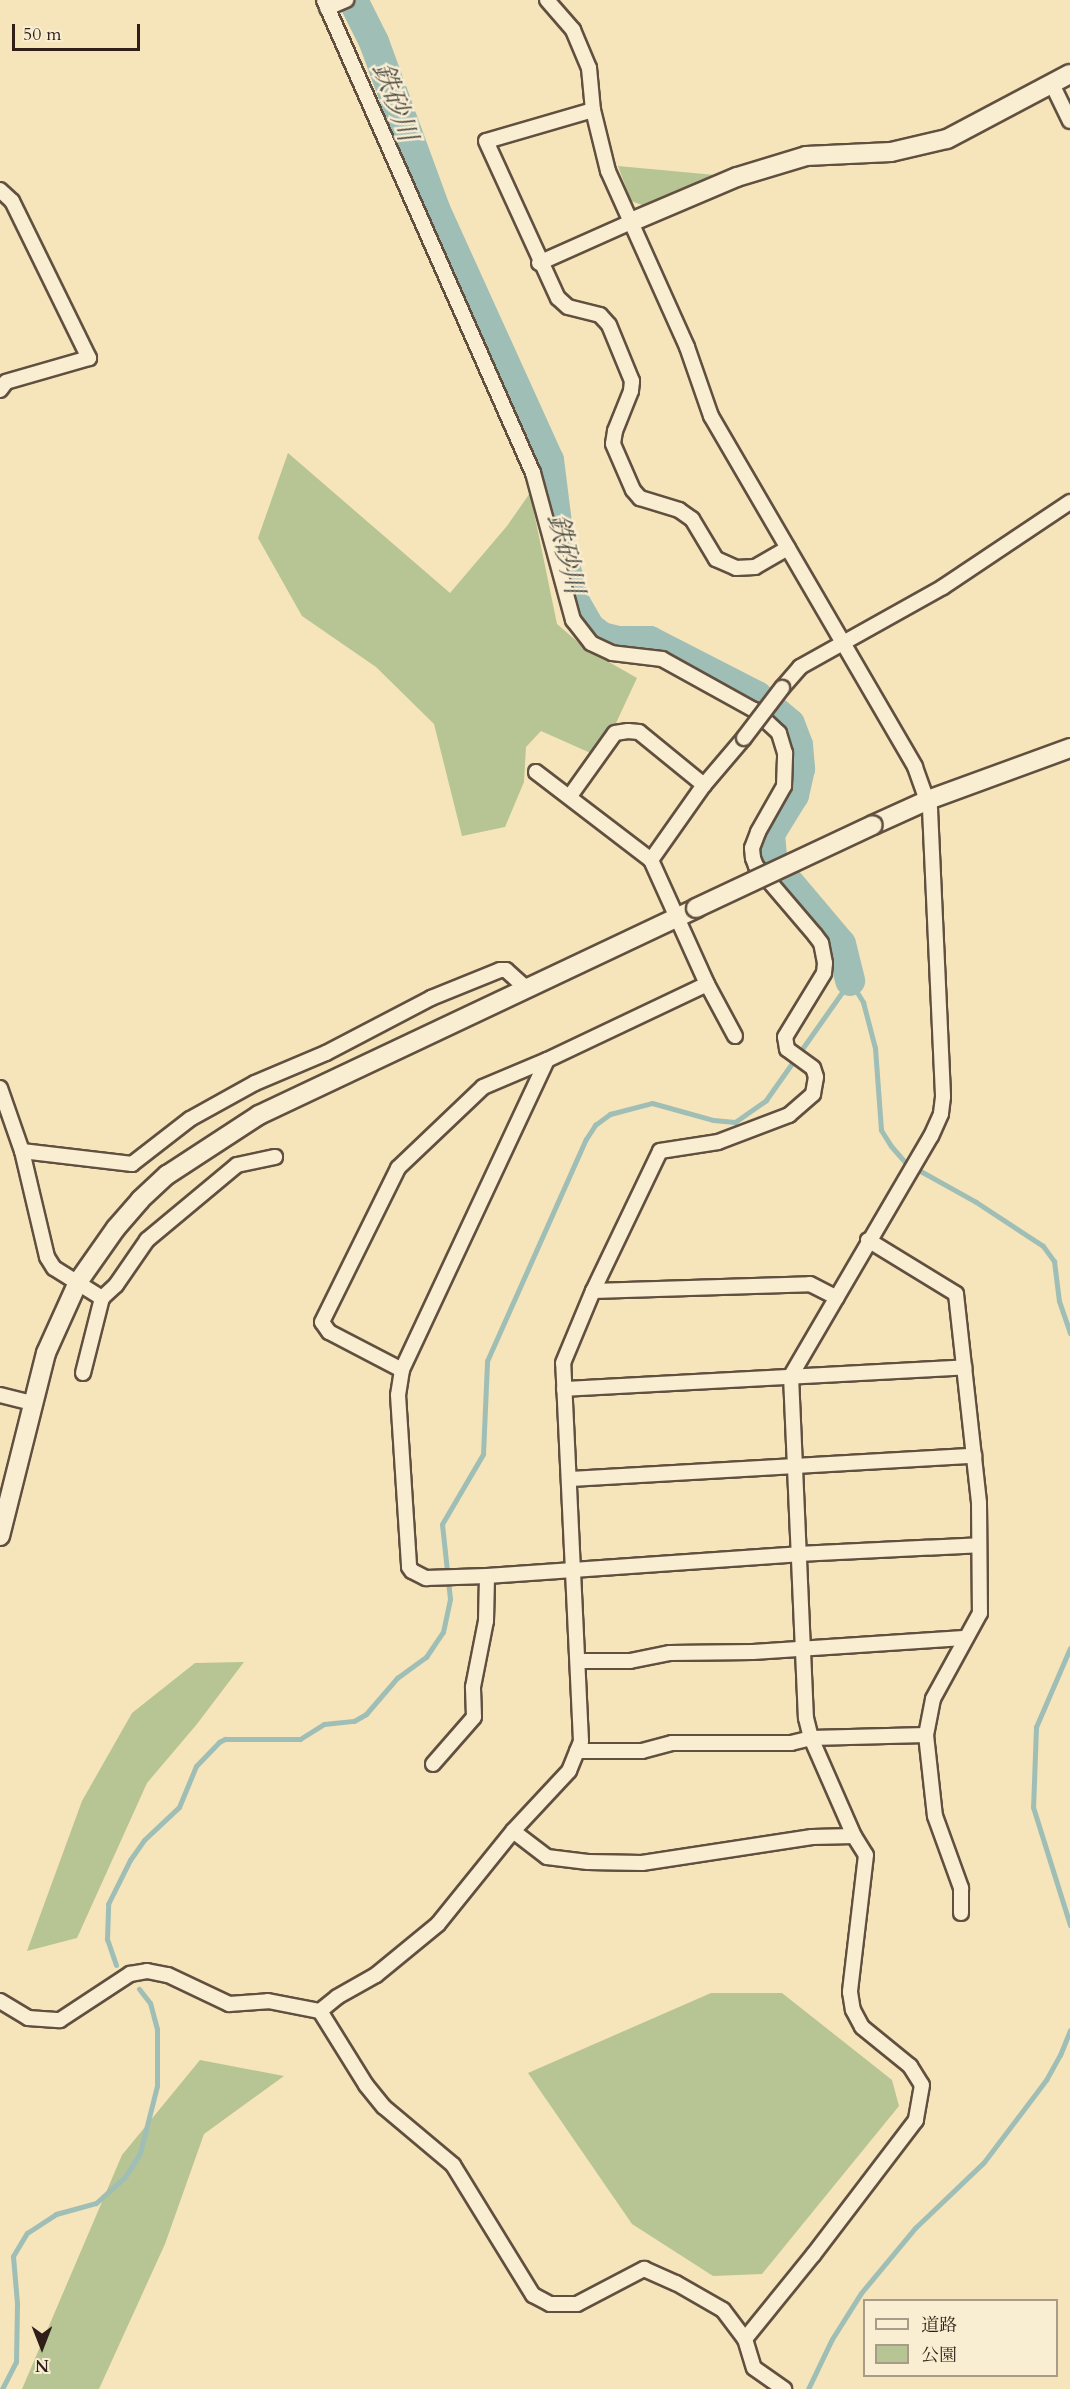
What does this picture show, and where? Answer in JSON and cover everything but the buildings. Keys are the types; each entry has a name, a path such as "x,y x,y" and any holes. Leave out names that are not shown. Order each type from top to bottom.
{"street":[{"path":"320,2011 337,1997 376,1975 438,1924 513,1831 569,1771 581,1742 564,1363 593,1291 660,1151 718,1142 789,1115 813,1094 816,1077 813,1068 787,1049 785,1037 824,973 825,963 821,943 815,934 756,866 753,858 752,848 758,832 784,786 787,770 784,742 774,727 754,710 662,659 612,653 591,643 573,621 533,472 326,4 346,0"},
{"path":"547,0 573,30 589,69 593,110 608,171 687,347 711,416 915,767 928,800 943,1097 941,1114 931,1136 868,1240 791,1376 806,1718 811,1738 854,1836 866,1855 850,1992 853,2010 862,2027 910,2066 922,2085 916,2120 813,2255 745,2339"},
{"path":"539,263 737,177 806,156 891,152 946,139 1070,74"},
{"path":"1052,84 1070,121"},
{"path":"593,110 486,141 539,263 558,298 568,307 600,315 609,325 632,381 631,391 615,431 613,444 633,490 640,498 679,510 692,519 716,559 736,568 755,567 788,548"},
{"path":"0,190 12,201 89,358 6,382 0,390"},
{"path":"651,860 704,785 800,667 842,641 943,587 1070,502"},
{"path":"570,796 615,733 628,730 639,732 704,785"},
{"path":"0,1536 46,1353 78,1282 116,1228 166,1175 259,1115 525,987 928,800 1070,748"},
{"path":"536,772 651,860 707,984 735,1036"},
{"path":"22,1151 132,1164 190,1119 255,1083 326,1053 431,998 500,970 506,970 525,987"},
{"path":"402,1370 329,1332 323,1326 323,1317 398,1168 483,1087 548,1060 707,984"},
{"path":"548,1060 402,1370 398,1395 409,1567 416,1575 426,1578 574,1571 798,1554 979,1545"},
{"path":"0,1088 22,1151 47,1257 54,1268 102,1298"},
{"path":"83,1373 102,1298 116,1285 147,1240 192,1200 237,1165 275,1157"},
{"path":"868,1240 956,1294 974,1456 980,1613 964,1638 933,1699 927,1735 935,1816 961,1888 961,1913"},
{"path":"593,1291 810,1284 837,1298"},
{"path":"564,1389 964,1366"},
{"path":"0,1395 33,1403"},
{"path":"569,1479 974,1456"},
{"path":"434,1764 474,1717 473,1687 486,1621 480,1576"},
{"path":"579,1661 630,1661 670,1653 803,1649 964,1638"},
{"path":"577,1751 642,1751 672,1743 791,1743 811,1738 927,1735"},
{"path":"513,1831 547,1857 620,1863 642,1863 812,1837 854,1836"},
{"path":"0,2001 28,2018 60,2020 130,1974 147,1971 168,1975 229,2004 268,2001 320,2011 366,2085 384,2107 453,2165 533,2295 550,2304 577,2304 645,2269 676,2283 723,2310 745,2339 754,2368 783,2389"}],"green space":[{"path":"618,166 717,176 645,206 631,201"},
{"path":"288,453 450,593 507,526 530,493 557,624 586,649 637,678 616,723 595,755 541,731 526,747 524,782 505,827 462,836 434,724 376,667 302,616 258,538"},
{"path":"244,1662 197,1724 147,1783 77,1938 27,1951 82,1801 132,1713 195,1663"},
{"path":"711,1993 782,1993 892,2080 899,2106 762,2274 713,2276 632,2224 528,2073"},
{"path":"200,2060 284,2076 204,2134 165,2244 99,2389 22,2389 122,2155"}],"waterway":[{"name":"鉄砂川","path":"353,0 374,42 435,209 549,460 560,547 575,602 590,628 602,637 618,641 650,641 757,696 790,724 798,745 800,769 794,795 770,834 772,857 775,866 841,944 850,981"},
{"path":"116,1965 107,1939 108,1904 130,1860 144,1840 179,1807 196,1766 219,1742 225,1739 300,1739 324,1724 354,1721 366,1714 397,1678 426,1657 443,1632 450,1599 442,1524 483,1454 487,1361 586,1139 595,1125 610,1114 652,1103 713,1120 735,1122 766,1100 850,981 863,1002 875,1048 881,1130 906,1163 976,1202 1043,1246 1054,1261 1059,1301 1070,1333"},
{"path":"1070,1648 1036,1727 1033,1807 1070,1925"},
{"path":"2,2389 16,2362 17,2303 13,2256 27,2233 56,2214 96,2203 125,2177 140,2153 157,2086 157,2029 150,2003 139,1989"},
{"path":"808,2389 832,2339 861,2293 915,2228 984,2162 1046,2080 1060,2055 1070,2030"}]}
